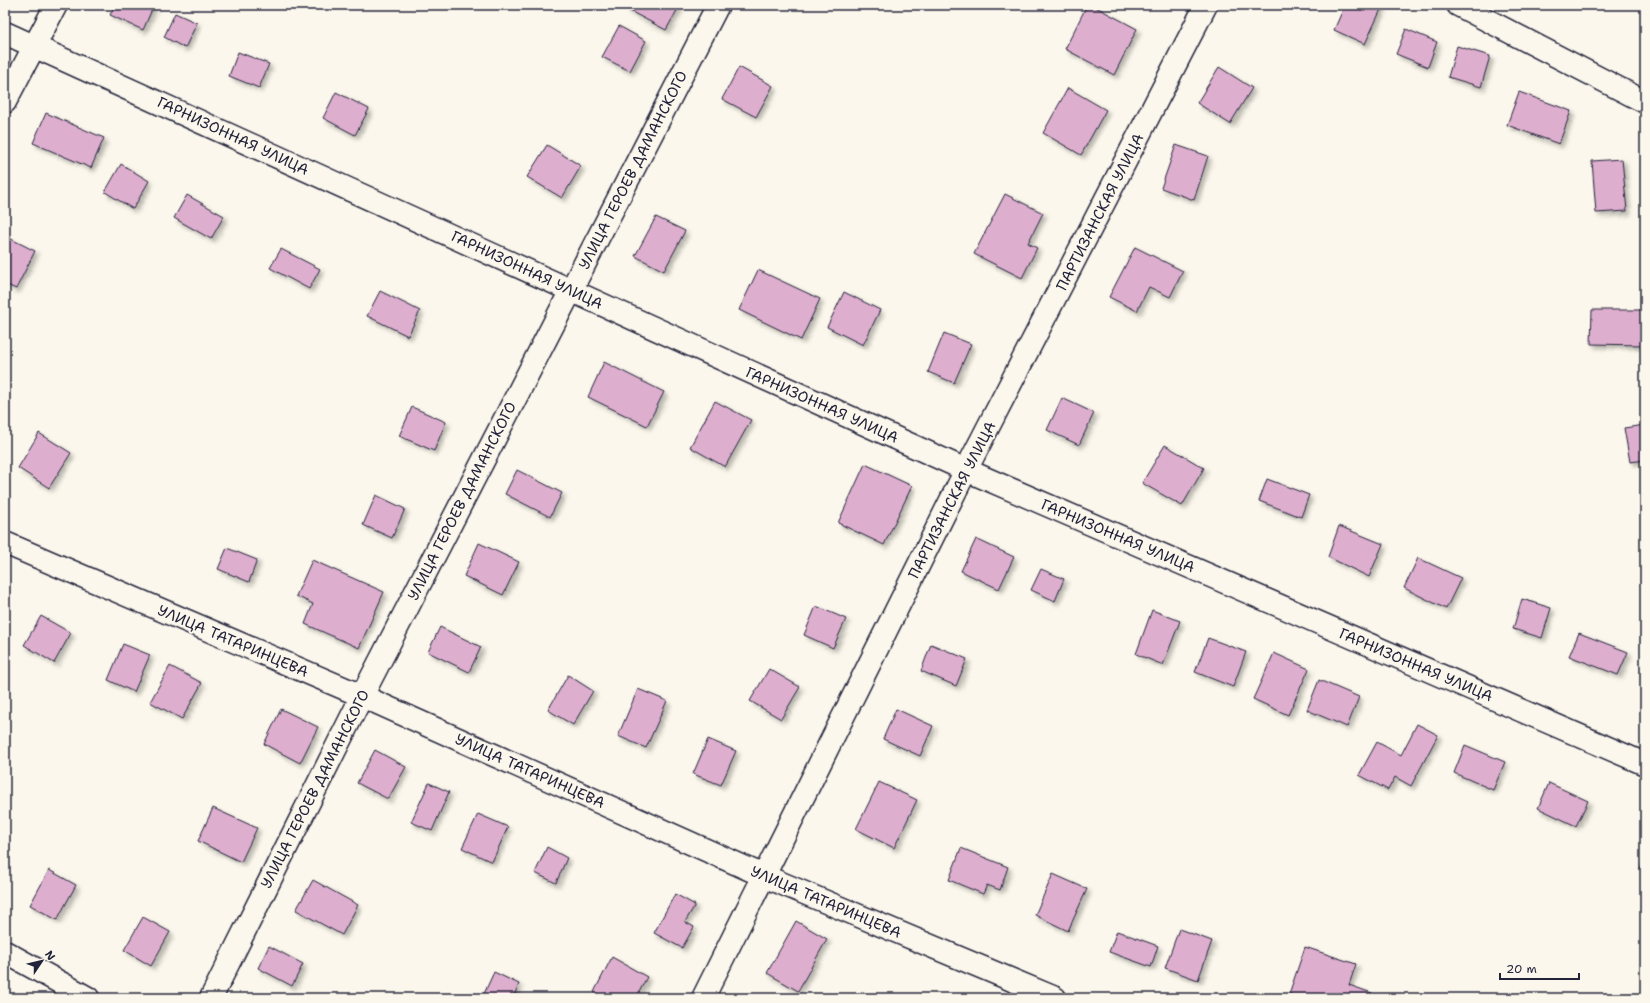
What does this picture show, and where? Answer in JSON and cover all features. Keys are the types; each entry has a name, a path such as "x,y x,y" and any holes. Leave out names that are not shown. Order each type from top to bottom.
{"street":[{"path":"5,102 56,5"},
{"name":"УЛИЦА ГЕРОЕВ ДАМАНСКОГО","path":"211,998 362,696 718,5"},
{"name":"ПАРТИЗАНСКАЯ УЛИЦА","path":"702,998 966,470 1206,5"},
{"path":"1458,5 1645,102"},
{"name":"ГАРНИЗОННАЯ УЛИЦА","path":"5,33 966,470 1645,764"},
{"name":"УЛИЦА ТАТАРИНЦЕВА","path":"5,543 362,696 764,876 1055,998"},
{"path":"5,952 88,998"}],"building":[{"path":"115,5 154,5 143,30 110,15"},
{"path":"629,5 680,5 666,30 626,9"},
{"path":"1087,5 1092,5 1137,29 1114,75 1065,49"},
{"path":"1345,5 1383,5 1365,44 1334,30"},
{"path":"175,13 197,23 185,48 164,37"},
{"path":"619,26 646,41 630,71 602,57"},
{"path":"1406,29 1437,42 1428,67 1396,54"},
{"path":"1457,46 1490,56 1481,87 1448,77"},
{"path":"238,52 269,64 259,88 229,76"},
{"path":"739,67 773,86 756,117 722,99"},
{"path":"1219,67 1252,88 1230,124 1197,103"},
{"path":"1068,88 1106,110 1081,155 1043,133"},
{"path":"336,92 369,109 355,135 323,118"},
{"path":"1519,92 1571,111 1559,144 1507,125"},
{"path":"46,113 104,138 91,168 33,143"},
{"path":"547,145 581,166 562,198 527,177"},
{"path":"1176,145 1208,156 1194,200 1161,188"},
{"path":"1622,159 1627,211 1596,213 1592,161"},
{"path":"121,164 149,181 133,209 105,192"},
{"path":"1005,194 1043,213 1028,243 1037,248 1022,278 974,254"},
{"path":"187,195 224,216 211,239 174,218"},
{"path":"656,217 685,231 664,271 635,256"},
{"path":"5,236 35,251 16,289 5,284"},
{"path":"1135,247 1183,271 1170,297 1149,287 1137,311 1109,297"},
{"path":"281,249 320,269 309,289 270,268"},
{"path":"758,270 820,299 801,340 739,310"},
{"path":"380,291 420,311 408,336 367,316"},
{"path":"844,292 880,310 863,345 827,327"},
{"path":"1592,310 1642,310 1642,345 1591,344"},
{"path":"944,333 971,344 954,383 928,372"},
{"path":"604,362 664,392 647,426 588,397"},
{"path":"1062,398 1094,413 1079,445 1047,430"},
{"path":"715,401 751,420 725,467 690,447"},
{"path":"412,407 446,422 434,451 399,436"},
{"path":"1645,425 1645,460 1630,462 1624,428"},
{"path":"39,433 71,453 49,488 18,468"},
{"path":"1165,445 1204,468 1182,506 1142,483"},
{"path":"865,464 912,486 884,545 838,523"},
{"path":"517,470 562,493 550,517 505,494"},
{"path":"1267,479 1309,495 1301,517 1259,501"},
{"path":"376,495 405,509 392,538 363,525"},
{"path":"1339,526 1383,544 1369,577 1328,557"},
{"path":"976,539 1014,557 999,589 961,571"},
{"path":"479,543 519,562 503,595 464,576"},
{"path":"227,548 257,560 249,582 218,569"},
{"path":"1418,558 1461,578 1446,609 1404,588"},
{"path":"312,560 384,592 359,648 305,624 313,604 296,596"},
{"path":"1041,569 1064,579 1055,601 1031,590"},
{"path":"1522,599 1551,608 1542,638 1513,629"},
{"path":"816,606 846,619 833,648 804,635"},
{"path":"1152,610 1180,621 1163,665 1136,654"},
{"path":"41,616 71,633 54,663 24,645"},
{"path":"440,627 481,647 469,672 428,652"},
{"path":"1579,633 1628,652 1618,675 1569,656"},
{"path":"1208,638 1246,652 1233,687 1195,672"},
{"path":"123,644 150,655 134,692 108,680"},
{"path":"931,644 967,659 956,686 921,671"},
{"path":"1274,653 1309,669 1288,715 1253,699"},
{"path":"170,666 202,683 182,719 150,702"},
{"path":"769,669 800,687 781,719 750,701"},
{"path":"568,675 593,691 573,725 548,710"},
{"path":"1319,680 1359,697 1347,727 1307,710"},
{"path":"638,689 667,701 646,748 618,736"},
{"path":"281,709 318,727 300,763 264,744"},
{"path":"896,709 933,726 920,756 883,739"},
{"path":"1417,724 1438,735 1411,786 1395,777 1388,790 1359,775 1377,742 1401,755"},
{"path":"708,739 736,751 721,785 693,774"},
{"path":"1465,745 1505,762 1493,790 1454,773"},
{"path":"375,750 406,767 388,799 357,783"},
{"path":"879,782 917,800 894,848 856,829"},
{"path":"429,783 449,792 432,831 411,822"},
{"path":"1549,783 1588,801 1576,826 1538,808"},
{"path":"213,808 257,828 241,862 198,841"},
{"path":"478,814 508,827 492,862 462,848"},
{"path":"547,847 567,858 556,883 535,873"},
{"path":"961,848 1008,867 1000,890 987,885 983,894 949,880"},
{"path":"1645,857 1645,871 1640,869"},
{"path":"49,870 76,885 57,920 30,905"},
{"path":"1053,874 1087,889 1068,931 1035,915"},
{"path":"313,880 358,905 342,935 296,910"},
{"path":"675,894 695,905 685,922 694,927 682,948 654,933"},
{"path":"143,917 170,932 151,966 124,950"},
{"path":"796,921 827,939 798,991 767,973"},
{"path":"1179,929 1212,941 1198,980 1165,968"},
{"path":"1117,931 1158,946 1151,967 1109,952"},
{"path":"269,946 303,964 292,986 258,968"},
{"path":"1305,947 1356,964 1349,985 1372,993 1370,998 1301,998 1289,994"},
{"path":"612,957 647,977 636,998 605,998 594,992"},
{"path":"494,972 519,984 513,998 486,998 483,996"}]}
